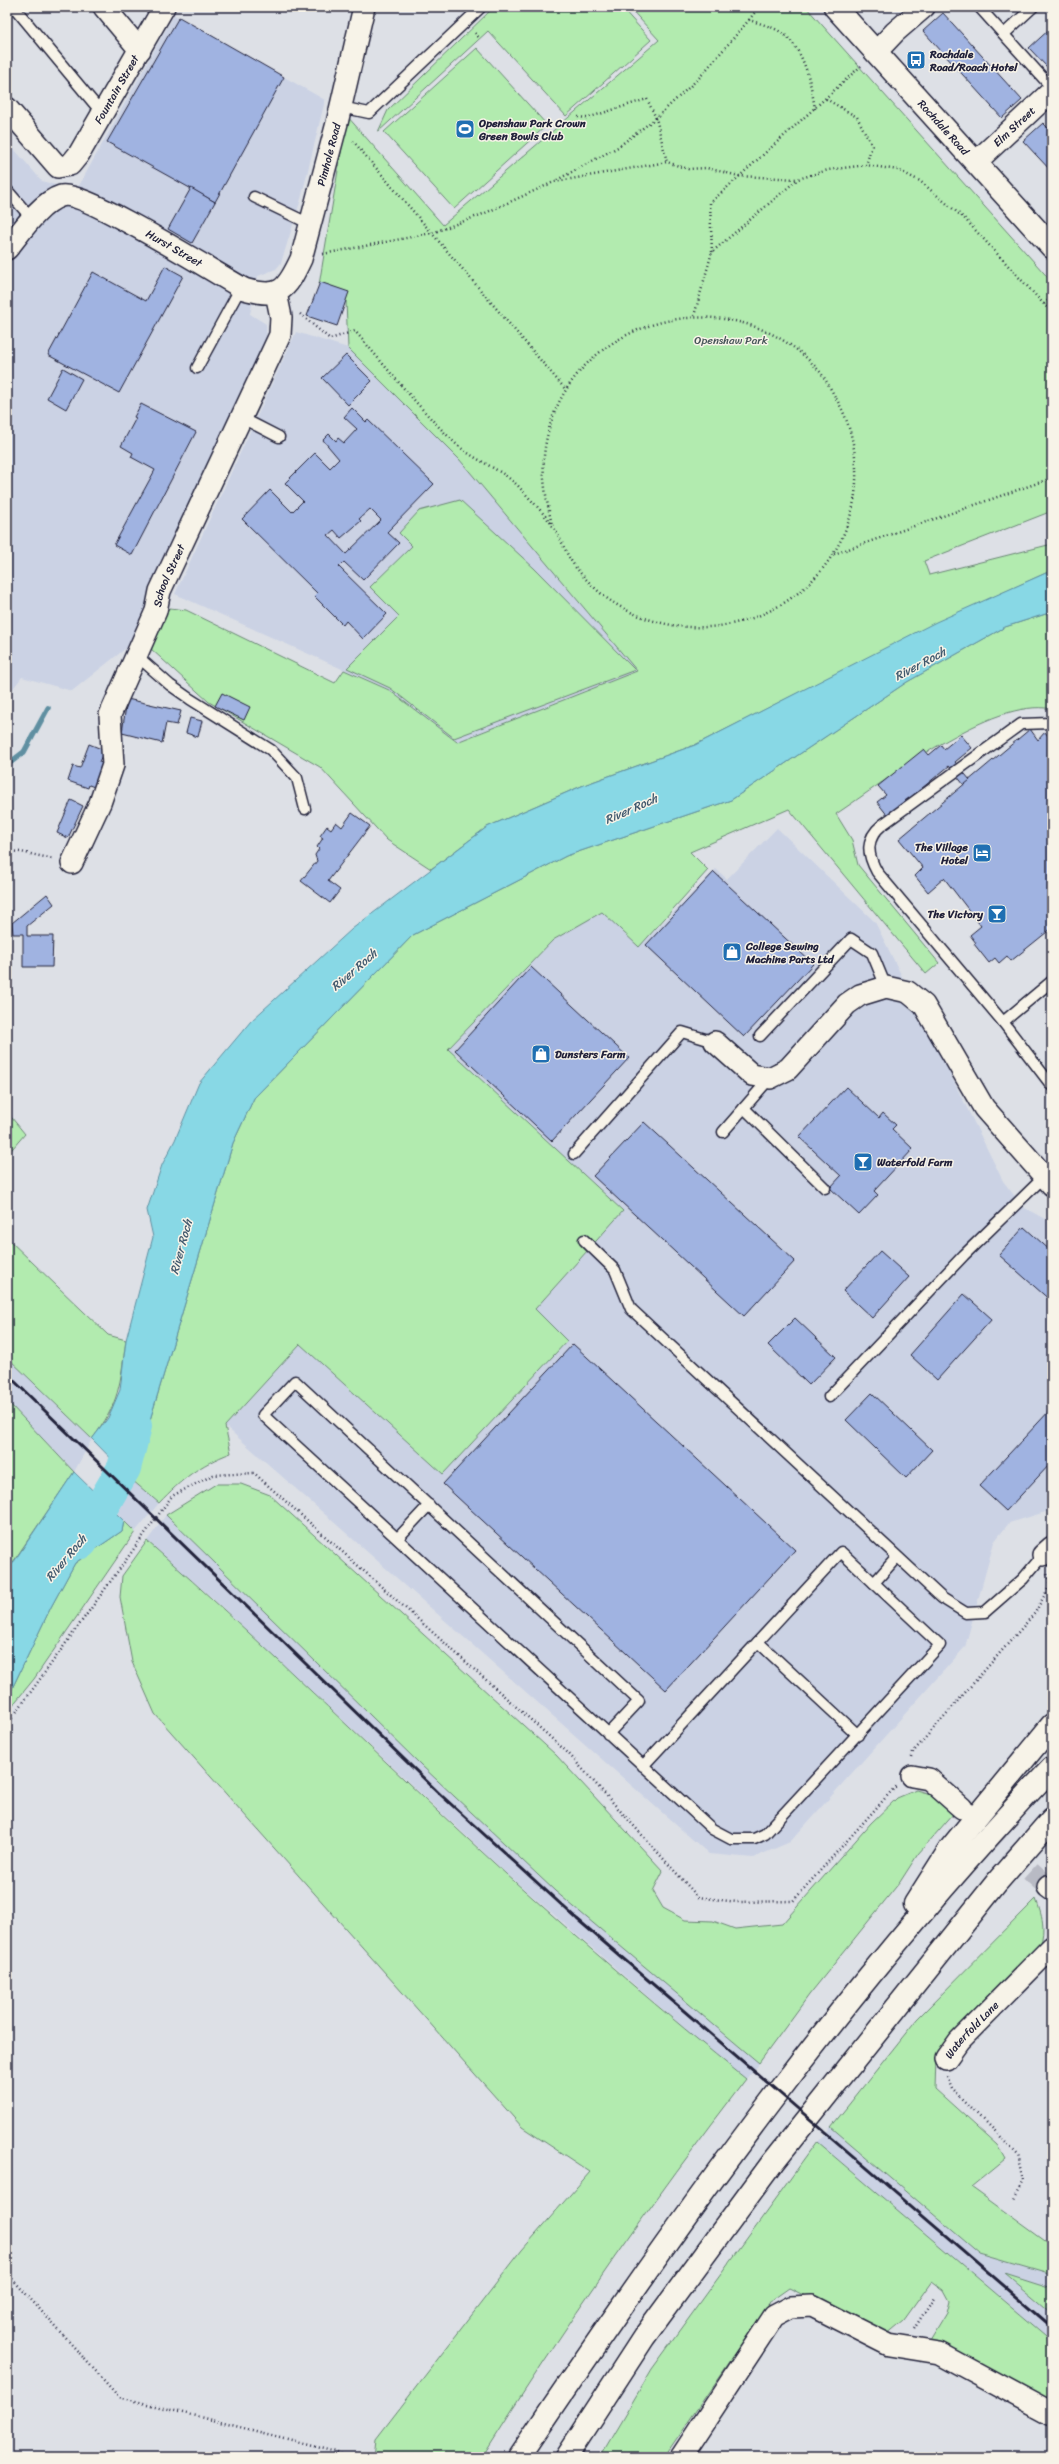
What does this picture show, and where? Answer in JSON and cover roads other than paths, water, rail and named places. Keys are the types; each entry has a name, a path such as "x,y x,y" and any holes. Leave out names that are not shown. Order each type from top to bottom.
{"highway":[{"name":"Rochdale Road","path":"835,7 1052,247"},
{"path":"873,1969 950,1849 1052,1724"},
{"path":"519,2457 632,2289 873,1969 1010,1812 1052,1768"},
{"path":"566,2457 644,2337 773,2162 997,1882 1052,1819"},
{"path":"997,1882 1052,1833"}],"street":[{"path":"104,7 140,50"},
{"name":"Fountain Street","path":"7,108 54,163 63,168 70,165 79,154 164,7"},
{"name":"Pimhole Road","path":"276,292 289,283 301,259 339,115 364,7"},
{"path":"876,52 895,32 924,7"},
{"name":"Elm Street","path":"976,162 1048,93"},
{"name":"Hurst Street","path":"32,219 50,201 62,195 73,196 124,221 241,287 260,293 276,292"},
{"path":"7,249 32,219"},
{"name":"School Street","path":"72,863 100,803 113,765 110,715 156,611 160,591 280,335 281,317 276,292"},
{"path":"716,1042 752,1075 770,1078 788,1070 847,1004 860,995 886,987 908,992 924,1005 984,1108 1050,1177"},
{"path":"912,1776 929,1779 962,1808"},
{"name":"Waterfold Lane","path":"946,2059 959,2041 1052,1947"},
{"path":"681,2457 774,2316 791,2307 812,2306 889,2345 939,2353 1052,2414"}],"lane":[{"path":"14,7 102,114"},
{"path":"979,7 1004,34 1048,93"},
{"path":"1004,34 1033,7"},
{"path":"339,115 369,113 480,8"},
{"path":"7,190 32,219"},
{"path":"254,197 310,224"},
{"path":"197,368 241,287"},
{"path":"242,418 279,437"},
{"path":"136,655 170,685 276,754 297,778 305,809"},
{"path":"1052,723 1021,724 882,825 873,832 868,842 870,860 877,872 1003,1022 1052,1086"},
{"path":"760,1036 851,939 872,953 886,987"},
{"path":"1003,1022 1052,981"},
{"path":"574,1154 682,1032 716,1042"},
{"path":"723,1132 770,1078"},
{"path":"744,1108 825,1188"},
{"path":"830,1397 964,1255 1050,1177"},
{"path":"584,1240 615,1270 631,1309 942,1598 966,1613 985,1612 1024,1579 1047,1551"},
{"path":"608,1734 639,1702 295,1381 262,1415 398,1538 608,1734 643,1766 712,1829 731,1839 754,1839 765,1834 940,1645 842,1552 643,1766"},
{"path":"398,1538 429,1505"},
{"path":"874,1583 898,1557"},
{"path":"758,1642 858,1735"}],"water":[{"path":"1046,573 1052,573 1052,612 1005,627 907,682 731,800 566,856 413,935 254,1098 233,1143 132,1480 92,1439 108,1418 120,1390 126,1340 153,1237 147,1210 162,1165 175,1140 199,1083 251,1021 352,929 487,827 584,785 695,745 936,622"},
{"path":"74,1472 124,1521 122,1531 75,1563 51,1607 7,1699 7,1572"}],"waterway":[{"path":"7,765 24,752 48,708"},
{"name":"River Roch","path":"81,1542 124,1468 135,1426"}],"tunnel":[{"path":"962,1808 1048,1887"}],"railway":[{"path":"7,1374 442,1796 577,1919 1052,2327"}],"place":[{"name":"Rochdale Road/Roach Hotel","path":"916,60"},
{"name":"Openshaw Park Crown Green Bowls Club","path":"465,129"},
{"name":"The Village Hotel","path":"982,853"},
{"name":"The Victory","path":"997,914"},
{"name":"College Sewing Machine Parts Ltd","path":"732,952"},
{"name":"Dunsters Farm","path":"541,1054"},
{"name":"Waterfold Farm","path":"863,1162"}],"park label":[{"name":"Openshaw Park","path":"731,340"}]}
